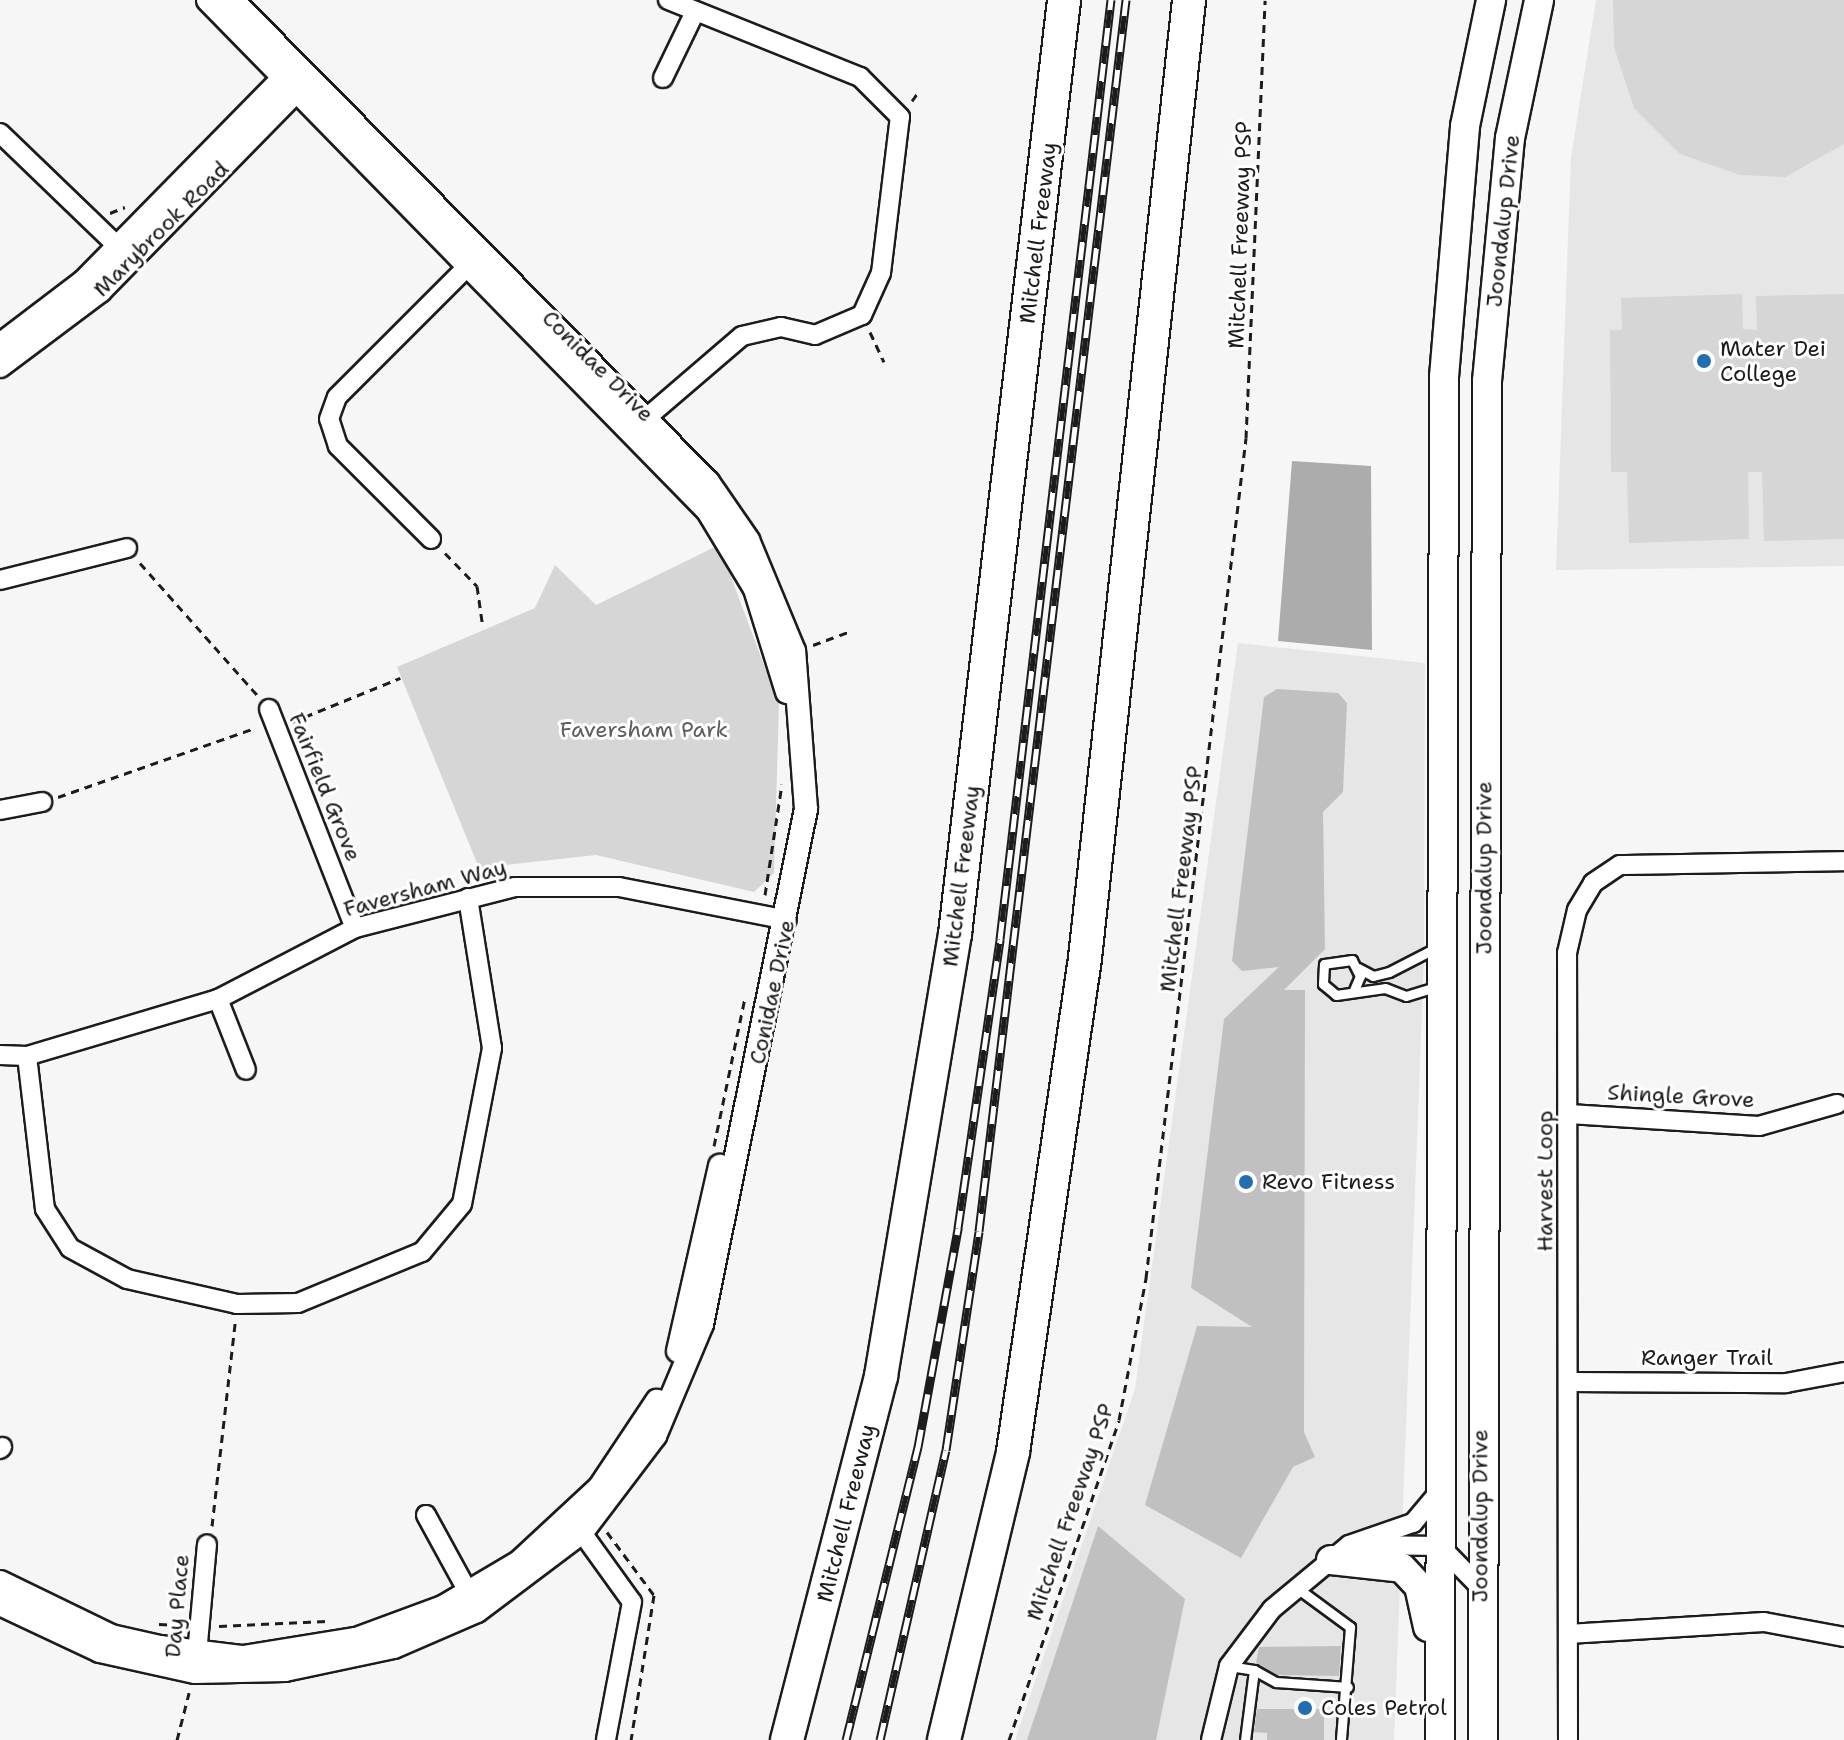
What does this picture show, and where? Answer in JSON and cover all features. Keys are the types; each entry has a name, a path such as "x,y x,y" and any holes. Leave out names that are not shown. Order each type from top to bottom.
{"highway":[{"name":"Mitchell Freeway","path":"787,1740 881,1376 955,934 1064,0"},
{"path":"944,1740 1013,1452 1085,958 1189,0"}],"main road":[{"name":"Joondalup Drive","path":"1440,1740 1444,377 1465,126 1491,0"},
{"name":"Joondalup Drive","path":"1483,1740 1479,1586 1487,381 1510,138 1539,0"},
{"path":"1442,986 1468,962 1484,915"},
{"path":"1340,1552 1387,1561 1412,1576 1440,1666"}],"street":[{"name":"Conidae Drive","path":"208,0 297,78 641,422 748,540 794,651 808,784 774,916"},
{"name":"Conidae Drive","path":"232,0 297,78"},
{"path":"641,422 742,336 781,327 815,335 862,315 881,273 900,117 860,77 694,14 668,0"},
{"path":"663,78 694,14"},
{"name":"Marybrook Road","path":"0,366 69,319 125,253 297,78"},
{"path":"0,133 125,253"},
{"name":"Marybrook Road","path":"0,345 125,253"},
{"path":"431,539 338,446 329,419 337,397 477,258"},
{"name":"Conidae Drive","path":"0,1604 100,1651 197,1661 337,1662 473,1602 576,1525 655,1436 702,1324 793,809 791,714 781,664 755,589 722,532 641,422"},
{"path":"0,580 127,548"},
{"name":"Fairfield Grove","path":"273,719 355,928"},
{"path":"0,810 42,802"},
{"name":"Harvest Loop","path":"1568,1740 1567,953 1593,883 1620,865 1844,861"},
{"name":"Faversham Way","path":"0,1055 27,1056 218,999 355,928 515,887 619,887 774,916"},
{"path":"27,1056 45,1209 63,1240 87,1262 127,1279 237,1304 298,1303 422,1252 451,1226 462,1204 492,1048 468,898"},
{"path":"218,999 246,1070"},
{"name":"Shingle Grove","path":"1569,1114 1759,1126 1837,1104"},
{"name":"Ranger Trail","path":"1569,1382 1786,1383 1844,1372"},
{"path":"1211,1740 1229,1666 1297,1588 1340,1552 1413,1523 1440,1491"},
{"path":"426,1515 473,1602"},
{"path":"576,1525 632,1602 606,1740"},
{"name":"Day Place","path":"197,1661 207,1544"},
{"path":"1340,1552 1440,1546 1479,1586"},
{"name":"Conidae Drive","path":"0,1582 111,1636 197,1661"},
{"path":"1568,1634 1764,1622 1844,1637"}],"lane":[{"path":"1442,986 1406,996 1354,990 1336,995 1321,974 1333,958 1373,976 1389,972 1443,944"},
{"path":"1354,990 1358,968"},
{"path":"1297,1588 1350,1627 1348,1687 1341,1740"},
{"path":"1229,1666 1254,1670 1276,1682 1348,1687"},
{"path":"1245,1740 1254,1670"}],"path":[{"name":"Mitchell Freeway PSP","path":"1009,1740 1119,1420 1146,1278 1246,438 1265,0"},
{"path":"862,315 884,362"},
{"path":"431,539 477,586 483,628"},
{"path":"127,548 273,719"},
{"path":"794,651 851,631"},
{"path":"42,802 273,719 400,678"},
{"path":"774,916 783,773"},
{"path":"712,1157 747,989"},
{"path":"207,1544 221,1499 237,1304"},
{"path":"146,1622 200,1626 333,1620"},
{"path":"177,1740 197,1661"}],"shaded area":[{"name":"Mater Dei College","path":"1596,0 1844,0 1844,566 1556,570 1571,157"},
{"path":"1292,461 1371,466 1372,650 1278,641"},
{"path":"1238,643 1425,663 1424,959 1394,1740 1015,1740 1135,1389"}],"green space":[{"path":"1613,0 1844,0 1844,144 1785,177 1740,175 1680,154 1634,108 1614,47"},
{"path":"1742,294 1743,329 1757,330 1756,296 1844,294 1844,539 1764,541 1762,472 1748,472 1749,539 1629,543 1627,472 1611,472 1610,330 1622,330 1621,298"},
{"name":"Faversham Park","path":"719,545 779,705 774,873 754,892 596,855 479,868 397,667 535,608 555,565 596,605"}],"building":[{"path":"1277,689 1338,693 1347,703 1343,792 1323,812 1325,949 1284,990 1305,990 1304,1432 1315,1457 1293,1467 1241,1558 1145,1505 1197,1326 1252,1327 1191,1288 1224,1019 1279,967 1242,971 1232,961 1264,697"},
{"path":"1098,1526 1185,1599 1156,1740 1027,1740"},
{"path":"1341,1646 1339,1676 1278,1675 1256,1663 1259,1647"},
{"path":"1257,1709 1324,1709 1324,1740 1267,1740 1267,1733 1254,1732"}],"railway":[{"path":"846,1740 918,1447 958,1228 1000,939 1111,0"},
{"path":"880,1740 946,1450 979,1231 1126,0"}],"place":[{"name":"Mater Dei College","path":"1704,361"},
{"name":"Revo Fitness","path":"1246,1182"},
{"name":"Coles Petrol","path":"1305,1708"}]}
